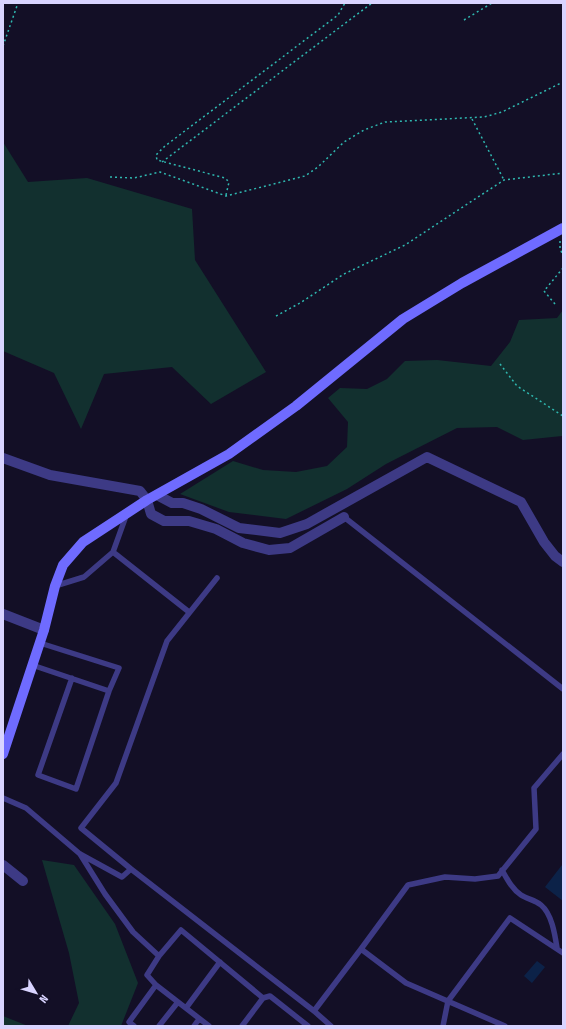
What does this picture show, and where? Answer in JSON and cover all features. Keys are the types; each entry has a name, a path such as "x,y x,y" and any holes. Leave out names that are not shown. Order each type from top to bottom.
{"street":[{"path":"3,754 44,630 55,586 63,565 83,542 126,516 147,500 229,454 296,406 403,319 462,283 562,229"},
{"path":"157,495 172,503 183,503 201,509 239,528 280,533 307,524 427,457 521,502 544,542 555,556 563,562"},
{"path":"3,458 50,475 140,491 147,500 151,514 164,521 189,522 216,529 243,543 269,550 290,548 344,517"},
{"path":"3,614 44,630"},
{"path":"3,865 23,881"}],"lane":[{"path":"55,586 84,577 113,552 126,516"},
{"path":"344,517 563,689"},
{"path":"113,552 189,612"},
{"path":"217,578 167,641 116,783 81,828 131,869 314,1011 327,1025"},
{"path":"40,642 119,668 109,691 76,789 38,776 72,678"},
{"path":"32,665 109,691"},
{"path":"314,1011 408,885 445,877 475,879 498,876 536,829 534,788 563,754"},
{"path":"3,798 26,808 80,854 122,877 131,869"},
{"path":"80,854 105,894 133,932 159,956"},
{"path":"502,870 513,889 521,896 541,905 549,918 557,948"},
{"path":"443,1026 448,1001 510,918 563,952"},
{"path":"209,1026 156,985 147,975 159,956 181,930 263,998"},
{"path":"361,949 406,983 505,1026"},
{"path":"186,1008 220,962"},
{"path":"134,1026 129,1022 156,985"},
{"path":"242,1026 263,998 270,996 300,1024 308,1026"},
{"path":"159,1026 178,1002"},
{"path":"194,1026 199,1019"}],"path":[{"path":"3,46 18,3"},
{"path":"162,162 372,3"},
{"path":"464,20 492,3"},
{"path":"226,196 229,182 225,178 162,162 157,160 156,156 165,146 338,15 344,4"},
{"path":"110,177 134,178 160,172 226,196 305,176 323,163 344,142 364,130 386,122 472,119 484,117 502,112 563,82"},
{"path":"472,119 504,180"},
{"path":"276,316 300,303 344,274 405,245 504,180 563,173"},
{"path":"562,229 560,248 563,256"},
{"path":"555,304 544,291 563,268"},
{"path":"500,364 517,386 563,416"}],"green space":[{"path":"3,142 28,182 87,178 192,209 195,260 266,372 211,404 172,367 104,374 81,429 54,373 3,351"},
{"path":"563,310 562,436 523,440 497,427 457,428 386,464 347,489 286,519 229,512 180,494 233,461 263,470 296,472 327,466 347,447 348,422 328,398 340,388 367,389 387,379 405,361 437,360 491,366 510,342 519,320 557,318"},
{"path":"42,860 74,865 115,924 138,983 121,1026 68,1026 79,1003 69,953"},
{"path":"3,1016 28,1026 3,1026"}],"water":[{"path":"562,865 563,866 563,901 545,887"},
{"path":"537,961 545,967 532,983 524,976"}]}
